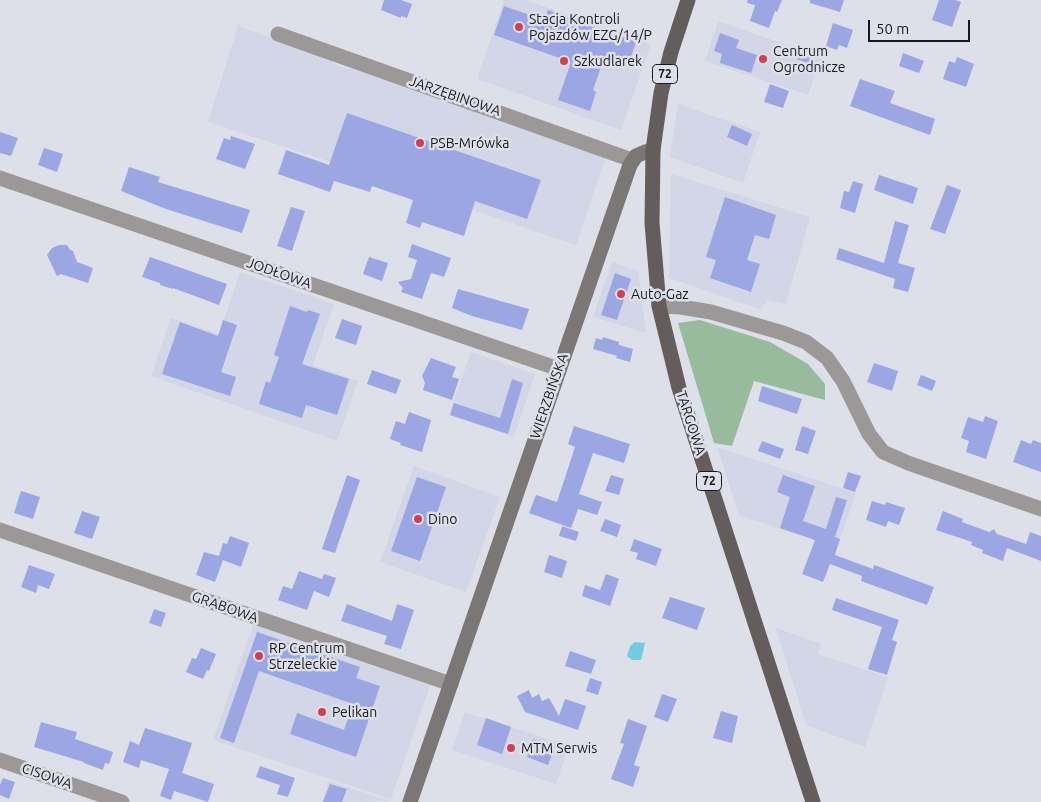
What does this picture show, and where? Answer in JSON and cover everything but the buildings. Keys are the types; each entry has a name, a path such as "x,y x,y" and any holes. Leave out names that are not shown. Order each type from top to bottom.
{"main road":[{"name":"72","path":"653,150 665,76 688,0"},
{"name":"TARGOWA","path":"653,150 652,223 659,306 679,388 813,802"}],"street":[{"name":"JARZĘBINOWA","path":"278,34 632,160"},
{"path":"632,160 640,153 653,150"},
{"name":"WIERZBIŃSKA","path":"410,802 632,160"},
{"name":"JODŁOWA","path":"0,178 559,368"},
{"path":"659,306 681,307 711,312 783,333 806,342 827,358 843,381 869,434 883,452 908,463 1041,510"},
{"name":"GRABOWA","path":"0,530 451,684"},
{"name":"CISOWA","path":"0,760 122,802"}],"shaded area":[{"name":"Szkudlarek","path":"504,0 526,0 651,44 621,130 477,79"},
{"name":"Centrum Ogrodnicze","path":"718,21 821,57 808,95 705,61"},
{"name":"PSB-Mrówka","path":"238,26 331,59 334,64 346,69 354,68 606,157 576,245 208,122"},
{"path":"678,104 760,132 743,183 670,157"},
{"path":"671,174 810,217 786,304 768,300 760,309 669,278"},
{"name":"Auto-Gaz","path":"612,262 638,271 646,333 593,317"},
{"path":"240,272 334,304 313,365 358,381 337,441 151,376 171,318 219,334"},
{"path":"471,352 535,374 514,437 449,415"},
{"path":"717,447 856,493 837,548 739,515"},
{"path":"414,466 500,497 466,592 380,562"},
{"name":"Pelikan","path":"254,622 430,685 391,799 213,740"},
{"path":"776,628 821,644 818,654 888,677 865,747 806,725"},
{"name":"MTM Serwis","path":"465,712 569,746 556,784 452,750"},
{"path":"329,781 390,801 322,802"}],"green space":[{"path":"700,320 770,342 808,364 825,384 825,400 754,381 732,446 714,443 678,323"}],"water":[{"path":"635,642 645,643 641,660 632,660 627,656 630,646"}],"place":[{"name":"Stacja Kontroli Pojazdów EZG/14/P","path":"519,27"},
{"name":"Centrum Ogrodnicze","path":"763,59"},
{"name":"Szkudlarek","path":"564,61"},
{"name":"PSB-Mrówka","path":"420,143"},
{"name":"Auto-Gaz","path":"621,294"},
{"name":"Dino","path":"418,519"},
{"name":"RP Centrum Strzeleckie","path":"259,656"},
{"name":"Pelikan","path":"322,712"},
{"name":"MTM Serwis","path":"511,748"}]}
